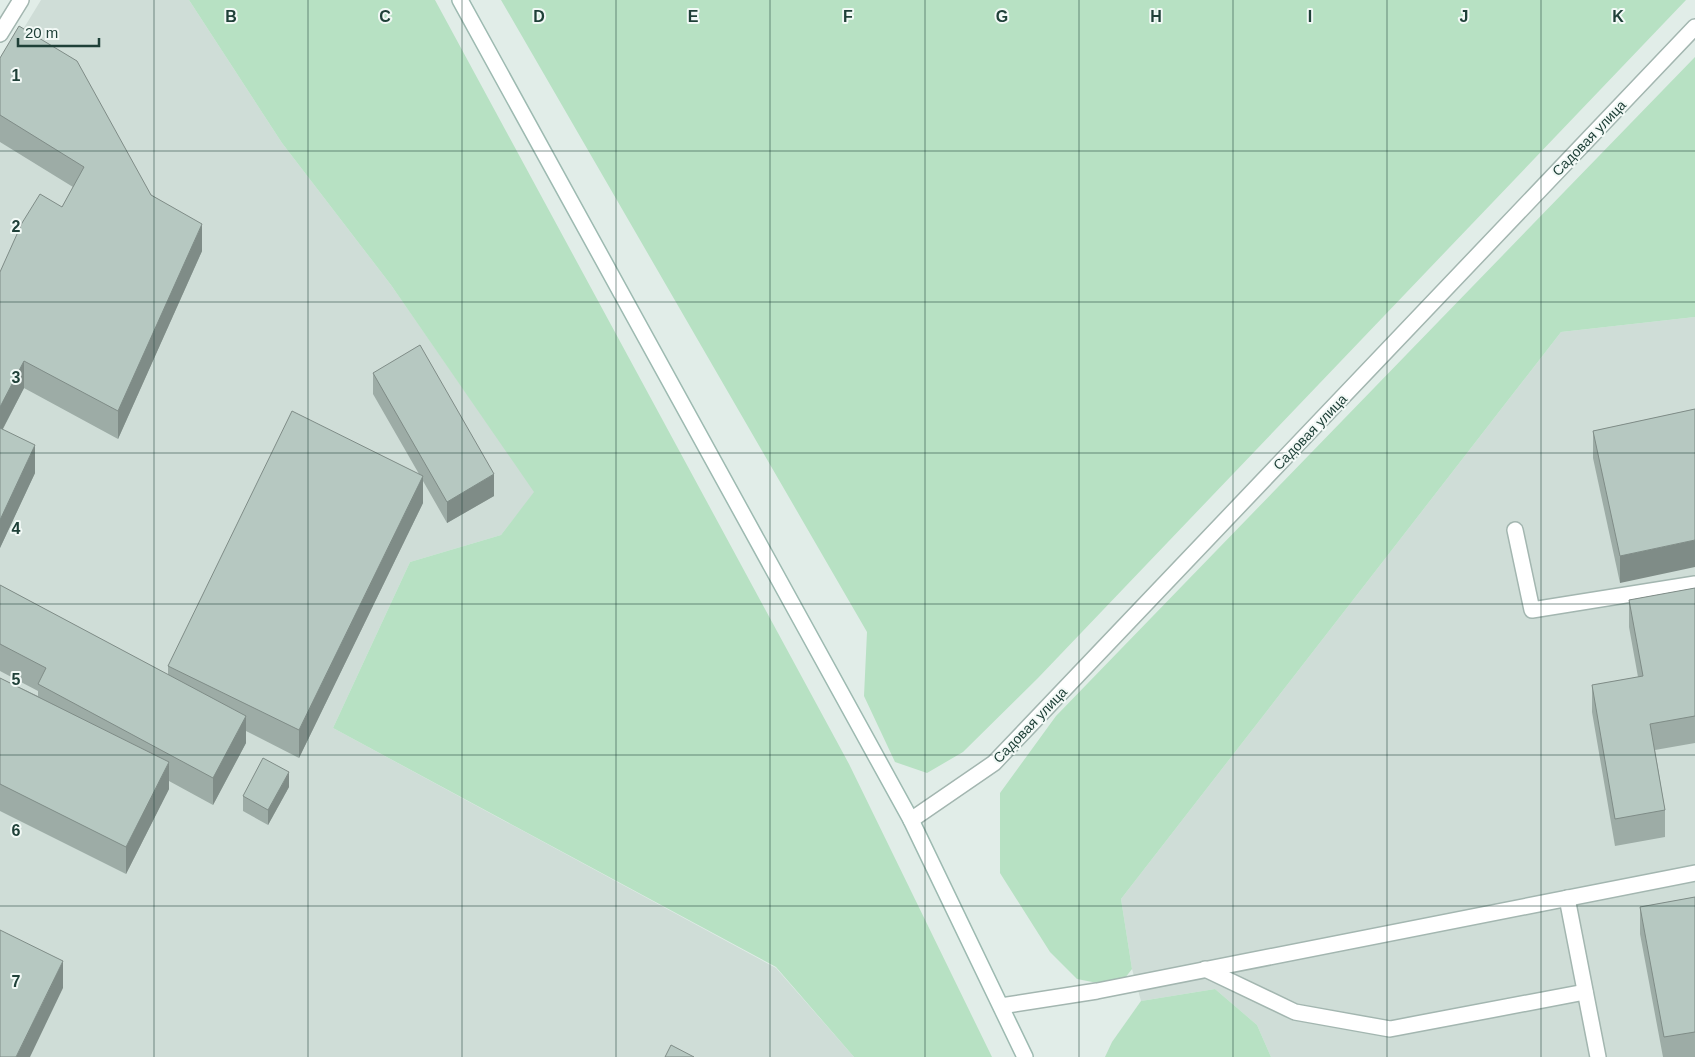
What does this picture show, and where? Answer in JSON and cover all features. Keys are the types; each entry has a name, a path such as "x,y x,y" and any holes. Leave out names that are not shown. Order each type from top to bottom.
{"street":[{"path":"0,34 20,0"},
{"path":"460,0 911,820 1025,1057"},
{"name":"Садовая улица","path":"911,820 994,763 1695,27"},
{"path":"1515,530 1532,610 1695,584"},
{"path":"1001,1006 1097,991 1695,873"},
{"path":"1567,898 1598,1057"},
{"path":"1205,970 1295,1012 1390,1029 1585,992"}],"shaded area":[{"path":"41,0 189,0 282,143 391,285 535,492 501,535 410,562 333,728 776,968 854,1057 0,1057 0,67"},
{"path":"1695,317 1695,1057 1271,1057 1257,1025 1215,989 1141,1001 1132,969 1121,899 1561,332"}],"green space":[{"path":"189,0 435,0 849,764 992,1057 854,1057 776,967 333,728 410,562 501,535 534,492 391,285 282,143"},
{"path":"501,0 1686,0 1038,678 963,752 927,773 895,762 864,696 867,632"},
{"path":"1695,57 1695,317 1561,332 1121,899 1132,969 1118,987 1077,979 1050,952 1000,873 1000,793 1056,716"},
{"path":"1215,989 1257,1025 1271,1057 1105,1057 1112,1042 1141,1001"}],"building":[{"path":"19,26 77,61 151,195 202,224 118,411 24,361 0,407 0,272 22,223 40,194 62,207 84,167 0,115 0,58"},
{"path":"420,345 494,474 447,502 373,373"},
{"path":"1695,409 1695,540 1620,556 1593,431"},
{"path":"292,411 423,476 299,730 168,666"},
{"path":"0,428 35,445 0,520"},
{"path":"0,585 246,716 213,778 38,684 46,668 0,644"},
{"path":"1695,588 1695,716 1650,724 1665,810 1615,819 1592,685 1643,676 1629,600"},
{"path":"0,678 169,762 126,847 0,784"},
{"path":"263,758 289,772 268,810 243,796"},
{"path":"1695,897 1695,1032 1664,1037 1640,907"},
{"path":"0,930 63,961 16,1057 0,1057"},
{"path":"671,1045 694,1057 665,1057"}]}
